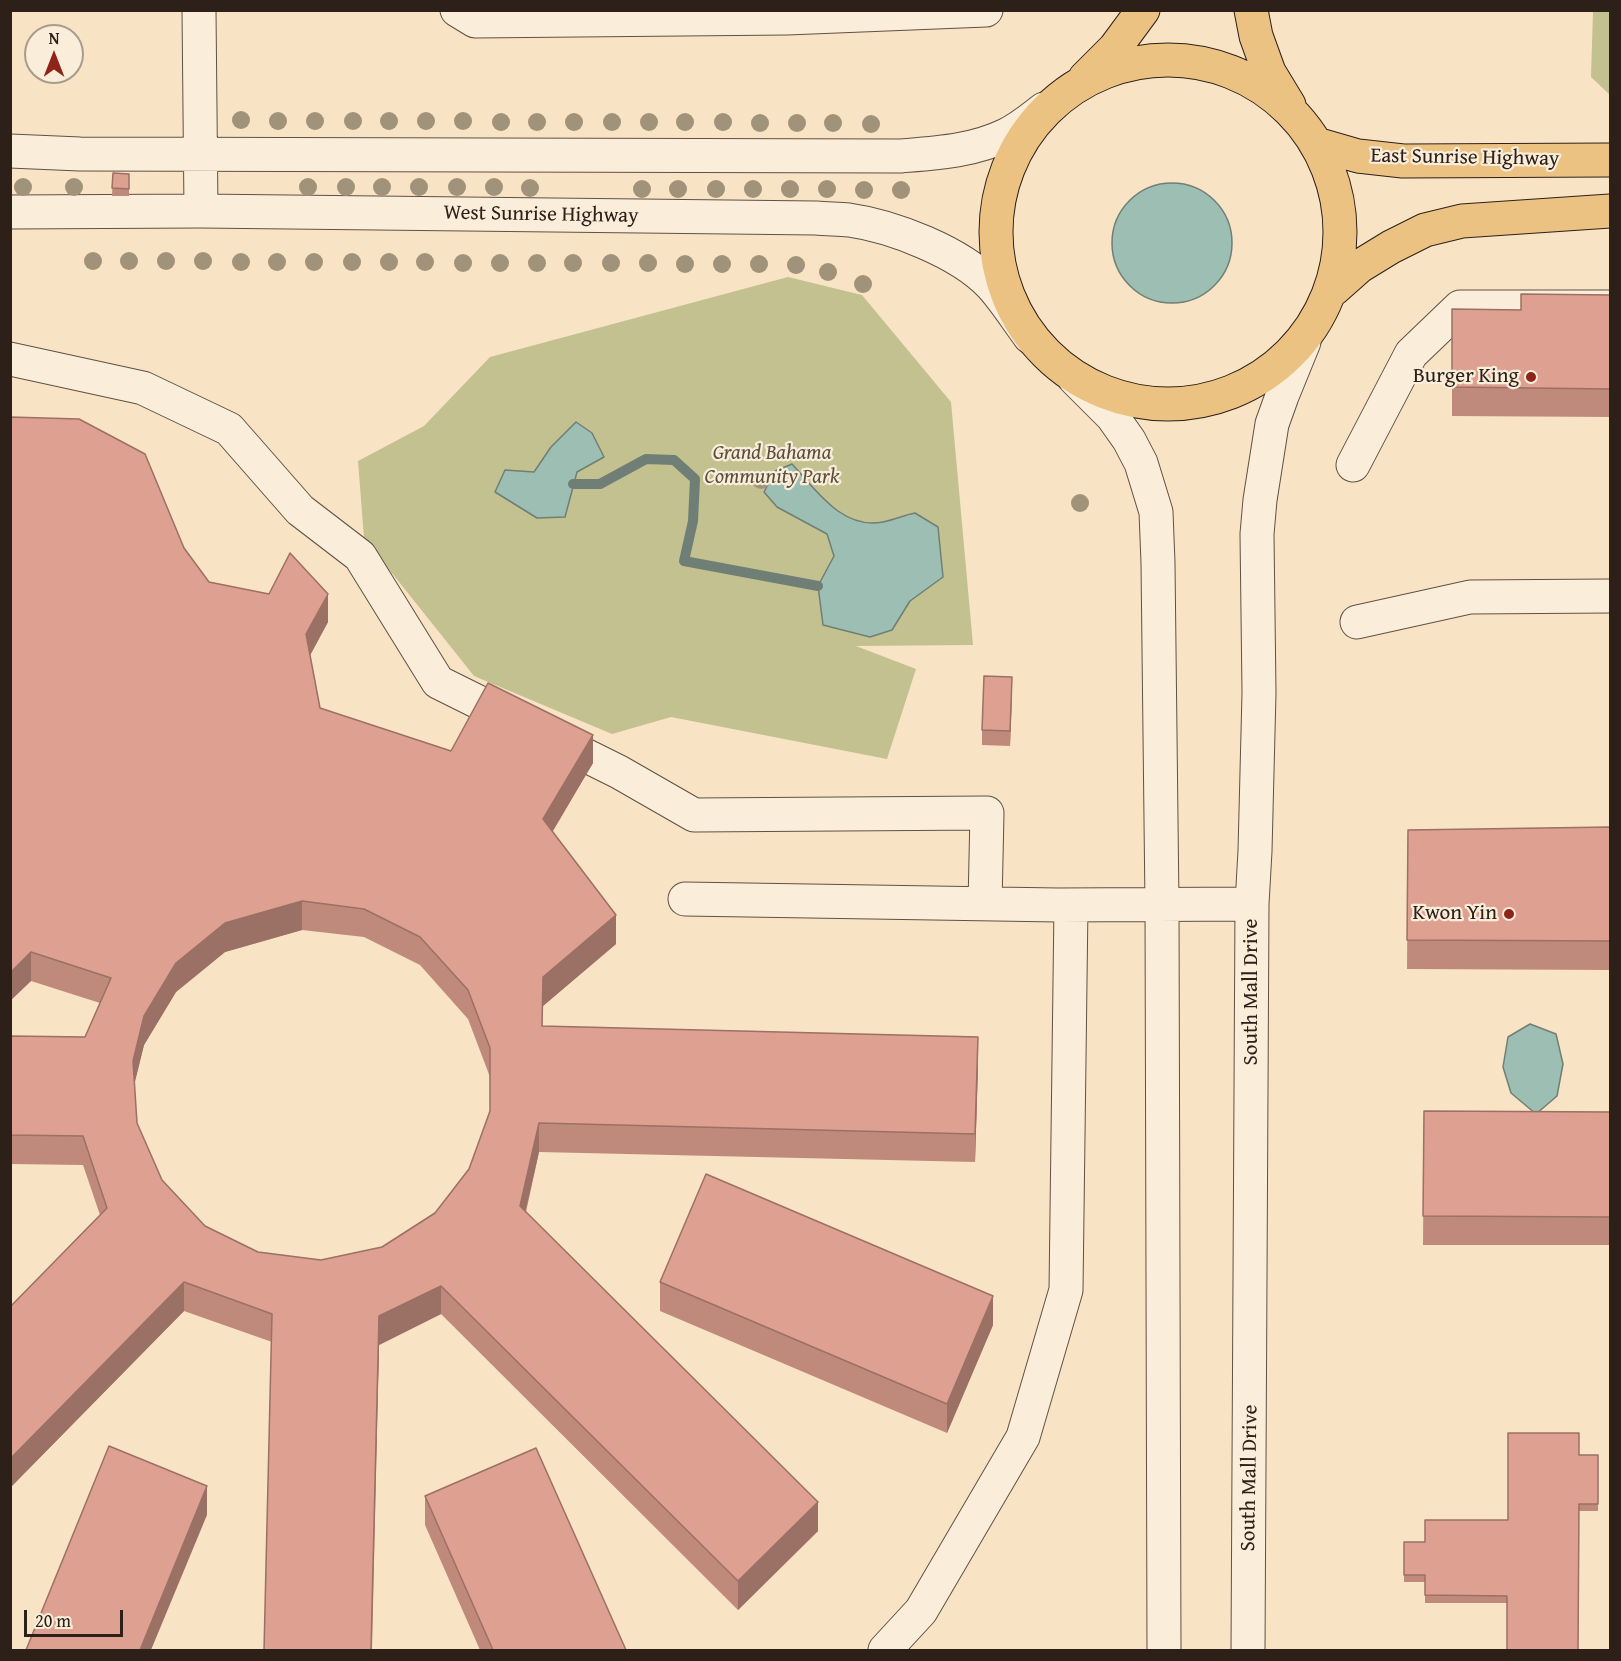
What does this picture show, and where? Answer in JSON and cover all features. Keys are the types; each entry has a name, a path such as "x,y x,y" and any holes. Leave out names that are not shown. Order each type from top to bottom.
{"main road":[{"path":"1143,10 1115,48 1084,80 1044,109 1015,149 995,207 1003,289 1030,337 1074,378 1125,400 1194,404 1268,375 1304,342 1334,289 1360,266 1425,230 1462,221 1611,211"},
{"path":"1251,10 1256,36 1269,72 1289,105 1320,145 1343,216 1334,289"},
{"path":"1084,80 1161,57 1215,64 1289,105"},
{"name":"East Sunrise Highway","path":"1320,145 1358,156 1403,161 1611,160"}],"street":[{"path":"199,10 201,211"},
{"path":"457,10 475,21 787,18 986,10"},
{"path":"10,151 80,154 901,156 976,147 1007,135 1044,109"},
{"name":"West Sunrise Highway","path":"10,212 201,211 849,220 915,239 970,268 990,284 1030,337"},
{"path":"1353,465 1412,354 1460,308 1611,308"},
{"name":"South Mall Drive","path":"1248,1650 1252,904 1259,693 1257,534 1272,424 1304,342"},
{"path":"10,359 142,388 229,429 300,510 360,556 438,682 619,772 694,815 987,813 985,904"},
{"path":"1074,378 1112,416 1129,440 1141,463 1156,512 1162,905 1164,1650"},
{"path":"1357,622 1470,597 1611,597"},
{"path":"685,899 1071,905 1252,904"},
{"path":"885,1650 921,1611 1023,1437 1066,1290 1071,905"}],"green space":[{"path":"1593,11 1610,11 1610,95 1591,77"},
{"name":"Grand Bahama Community Park","path":"788,277 862,295 951,402 973,645 856,646 916,669 887,759 671,717 612,734 474,676 364,538 358,461 424,426 490,357"}],"water":[{"path":"1172,183 1195,187 1215,200 1228,220 1232,243 1228,266 1215,286 1195,299 1172,303 1149,299 1129,286 1116,266 1112,243 1116,220 1129,200 1149,187"},
{"path":"576,422 592,433 604,457 577,472 565,517 537,518 495,492 505,470 534,472 551,447"},
{"path":"792,464 831,506 855,520 868,523 883,522 915,513 938,527 943,577 910,601 892,630 870,637 823,625 818,586 834,556 827,534 777,507 764,492 775,471"},
{"path":"1530,1024 1556,1034 1563,1064 1557,1096 1536,1114 1511,1093 1503,1067 1508,1037"}],"building":[{"path":"113,173 129,174 129,189 112,188"},
{"name":"Burger King","path":"1521,294 1611,295 1611,389 1452,387 1452,309 1521,310"},
{"path":"10,417 79,419 145,454 184,548 209,582 269,594 290,553 328,594 306,634 320,708 451,751 488,683 593,735 543,819 616,915 543,977 542,1026 978,1037 975,1134 539,1123 520,1206 818,1502 738,1581 441,1286 379,1316 371,1650 264,1650 272,1314 184,1282 10,1459 10,1307 107,1208 83,1136 10,1135 10,1036 85,1037 111,978 31,952 10,973","holes":["302,901 364,909 420,937 468,990 490,1048 490,1111 469,1169 435,1213 382,1247 321,1260 258,1252 205,1226 162,1180 137,1123 133,1061 144,1016 176,963 225,923"]},
{"path":"984,676 1012,677 1010,731 982,730"},
{"name":"Kwon Yin","path":"1611,827 1611,941 1407,940 1408,830"},
{"path":"1424,1111 1611,1112 1611,1217 1423,1216"},
{"path":"706,1174 993,1296 947,1404 660,1282"},
{"path":"1508,1433 1579,1433 1579,1455 1598,1455 1598,1504 1579,1504 1578,1650 1507,1650 1507,1596 1425,1595 1425,1575 1404,1575 1404,1542 1425,1542 1425,1520 1508,1520"},
{"path":"109,1446 207,1486 140,1650 26,1650"},
{"path":"536,1448 626,1650 493,1650 425,1496"}],"waterway":[{"path":"573,484 600,484 646,459 674,460 695,479 693,521 684,561 818,586"}],"place":[{"name":"Burger King","path":"1531,377"},
{"name":"Kwon Yin","path":"1509,914"}]}
